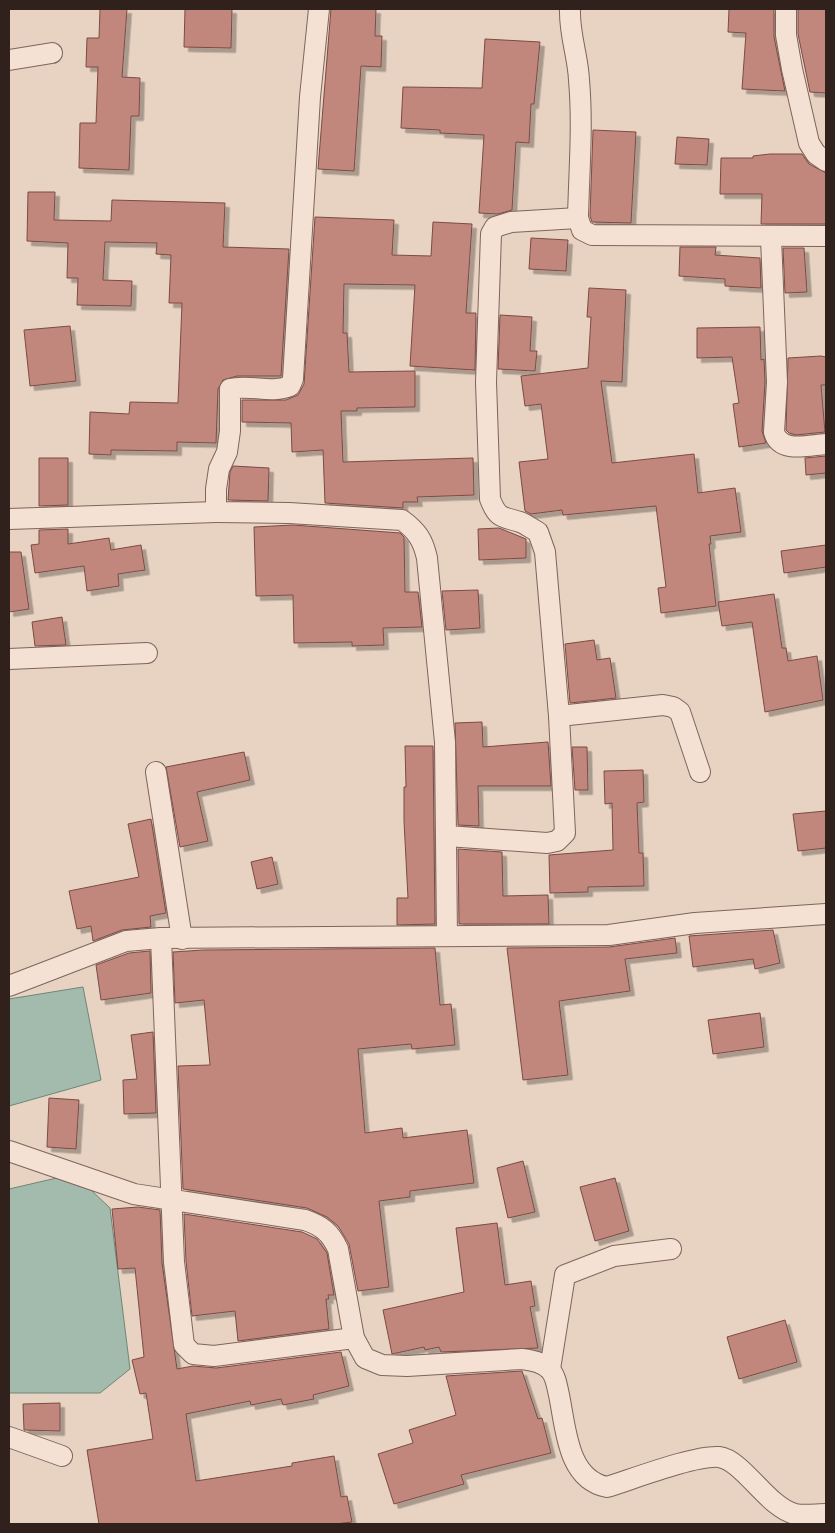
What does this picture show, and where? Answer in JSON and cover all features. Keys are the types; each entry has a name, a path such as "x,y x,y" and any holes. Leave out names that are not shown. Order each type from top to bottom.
{"street":[{"path":"216,512 216,489 219,469 227,452 230,431 230,389 240,386 282,389 290,386 293,379 310,97 319,9"},
{"path":"570,9 571,42 579,78 581,121 578,218 582,230 592,235 771,238 826,236"},
{"path":"786,9 786,35 809,143 816,154 826,161"},
{"path":"9,60 52,53"},
{"path":"447,836 548,842 558,841 565,833 559,716 544,552 538,532 521,522 504,519 495,512 490,499 486,382 491,234 495,227 511,222 578,218"},
{"path":"771,238 776,344 774,432 776,440 783,445 826,444"},
{"path":"9,519 216,512 382,518 402,520 414,529 423,542 427,558 445,742 447,936"},
{"path":"9,659 147,653"},
{"path":"559,716 663,706 673,707 680,712 700,772"},
{"path":"156,772 182,939"},
{"path":"9,986 126,942 161,938 610,935 704,923 826,914"},
{"path":"161,938 171,1200 180,1322 184,1345 193,1354 214,1356 354,1338"},
{"path":"9,1151 134,1194 305,1220 321,1226 332,1235 338,1249 354,1338 365,1358 382,1365 407,1366 522,1360 536,1361 550,1369 556,1381 573,1456 580,1472 594,1484 607,1487 694,1461 720,1457 733,1463 774,1502 795,1514 826,1514"},
{"path":"550,1369 565,1275 614,1256 671,1249"},
{"path":"9,1437 62,1456"}],"shaded area":[{"path":"83,987 101,1080 9,1106 9,999"},
{"path":"74,1174 110,1208 130,1369 100,1393 9,1393 9,1189"}],"building":[{"path":"100,9 127,9 122,77 140,78 139,116 131,116 129,170 79,168 80,123 96,123 98,67 86,67 87,38 99,38"},
{"path":"185,9 232,9 231,48 184,47"},
{"path":"331,9 376,9 375,36 382,36 381,67 361,66 354,171 318,169"},
{"path":"729,9 774,9 774,37 785,91 742,89 746,33 728,32"},
{"path":"798,9 826,9 826,93 810,92 798,34"},
{"path":"485,39 540,42 534,104 531,104 529,143 516,142 512,210 498,214 479,213 484,135 440,133 440,130 401,128 403,87 482,88"},
{"path":"593,130 636,132 631,223 592,222 590,216"},
{"path":"677,137 709,139 707,165 675,164"},
{"path":"802,154 809,164 826,173 826,224 761,224 762,194 720,194 721,158 753,158 753,156"},
{"path":"28,192 55,192 54,220 111,221 112,200 225,203 223,247 289,249 281,376 237,376 223,380 218,389 216,443 177,442 177,451 111,450 111,455 89,454 90,412 129,414 130,402 178,403 182,303 169,303 171,255 156,254 157,243 105,242 103,280 132,281 131,306 77,305 78,278 67,278 68,243 27,241"},
{"path":"315,217 394,220 392,255 431,256 433,222 472,224 466,313 476,313 475,370 410,366 415,285 344,284 343,333 347,333 349,372 415,371 415,407 357,408 357,411 341,411 343,462 473,458 474,495 417,497 418,502 403,502 403,508 325,503 323,450 292,452 291,423 242,422 242,400 286,400 298,395 304,384"},
{"path":"531,238 568,240 566,271 529,269"},
{"path":"680,247 716,247 715,255 760,258 761,288 725,286 725,279 679,276"},
{"path":"783,248 804,248 807,292 785,293"},
{"path":"589,288 626,290 622,382 601,381 612,463 694,454 698,493 735,488 741,532 710,536 711,544 709,544 716,606 661,613 658,588 666,587 656,506 563,515 562,510 531,514 525,511 519,462 548,459 541,404 525,406 521,376 588,368 591,317 587,317"},
{"path":"500,315 532,317 530,351 537,351 535,371 498,369"},
{"path":"70,326 76,381 30,386 24,330"},
{"path":"760,327 761,360 764,359 765,382 762,431 766,443 739,447 733,404 739,403 732,357 697,358 697,328"},
{"path":"826,357 826,385 821,385 825,432 796,435 789,433 786,430 788,358"},
{"path":"826,456 826,473 806,475 805,458"},
{"path":"39,458 68,458 68,505 39,506"},
{"path":"233,466 269,468 268,501 228,500 230,472"},
{"path":"293,525 400,533 404,537 405,592 418,592 422,627 383,628 384,645 352,646 352,642 294,643 293,595 256,596 254,527"},
{"path":"499,528 526,539 526,558 479,560 478,529"},
{"path":"68,529 68,544 109,538 111,550 141,545 145,570 118,574 119,586 87,591 84,566 35,573 31,545 39,544 39,530"},
{"path":"826,545 826,567 784,573 781,551"},
{"path":"9,552 21,552 29,609 9,612"},
{"path":"478,590 480,628 446,630 442,591"},
{"path":"774,594 782,648 786,648 788,661 817,656 823,700 765,712 752,622 722,626 718,602"},
{"path":"62,617 66,645 35,646 32,622"},
{"path":"594,640 597,660 610,658 616,698 570,703 565,644"},
{"path":"482,722 483,747 548,742 551,786 478,786 479,826 458,825 455,723"},
{"path":"405,746 433,746 435,924 397,925 397,898 408,898 404,821 404,787 406,787"},
{"path":"572,747 587,747 588,790 575,790"},
{"path":"244,752 250,780 197,792 208,841 180,847 166,767"},
{"path":"643,770 644,802 637,803 639,853 643,853 644,886 588,887 588,892 550,893 549,855 613,850 612,803 605,804 604,771"},
{"path":"826,811 826,848 798,851 793,814"},
{"path":"151,819 166,913 150,916 151,927 122,930 93,941 91,926 77,929 69,891 139,877 128,824"},
{"path":"458,849 502,852 503,896 548,895 549,924 459,924"},
{"path":"272,857 278,884 257,889 251,862"},
{"path":"773,930 780,963 755,969 753,959 693,967 689,936"},
{"path":"675,938 677,953 625,959 630,991 559,1001 568,1075 523,1080 507,948 609,947"},
{"path":"435,948 440,1005 451,1004 455,1045 412,1049 411,1044 358,1049 365,1133 402,1128 403,1138 467,1130 474,1183 410,1191 410,1197 379,1201 389,1287 358,1291 349,1244 338,1226 327,1217 307,1208 183,1189 178,1066 210,1065 204,1000 175,1003 173,952 203,950"},
{"path":"150,951 151,993 101,1000 96,965 129,953"},
{"path":"760,1013 764,1047 713,1054 708,1020"},
{"path":"153,1032 156,1113 124,1114 123,1080 137,1079 131,1035"},
{"path":"49,1098 79,1100 76,1149 47,1147"},
{"path":"523,1161 535,1212 508,1218 497,1168"},
{"path":"615,1178 629,1231 595,1241 580,1187"},
{"path":"138,1207 160,1210 162,1263 177,1369 193,1366 216,1368 341,1352 349,1386 313,1395 314,1399 283,1405 281,1399 251,1405 250,1401 186,1414 196,1481 292,1466 292,1463 334,1456 341,1497 347,1496 352,1522 335,1524 99,1524 87,1450 153,1439 146,1393 140,1394 132,1360 144,1357 135,1268 118,1269 112,1209"},
{"path":"184,1214 302,1232 317,1239 327,1253 334,1295 328,1295 329,1299 326,1299 329,1329 238,1341 235,1311 192,1316 186,1261"},
{"path":"497,1223 505,1285 531,1281 535,1306 530,1307 538,1348 441,1352 439,1347 425,1350 424,1347 392,1354 383,1310 464,1292 456,1228"},
{"path":"785,1320 797,1362 739,1379 727,1337"},
{"path":"522,1371 538,1419 542,1418 551,1453 461,1475 464,1484 394,1504 378,1454 413,1443 409,1430 456,1415 446,1376"},
{"path":"60,1403 60,1431 24,1430 23,1404"}]}
